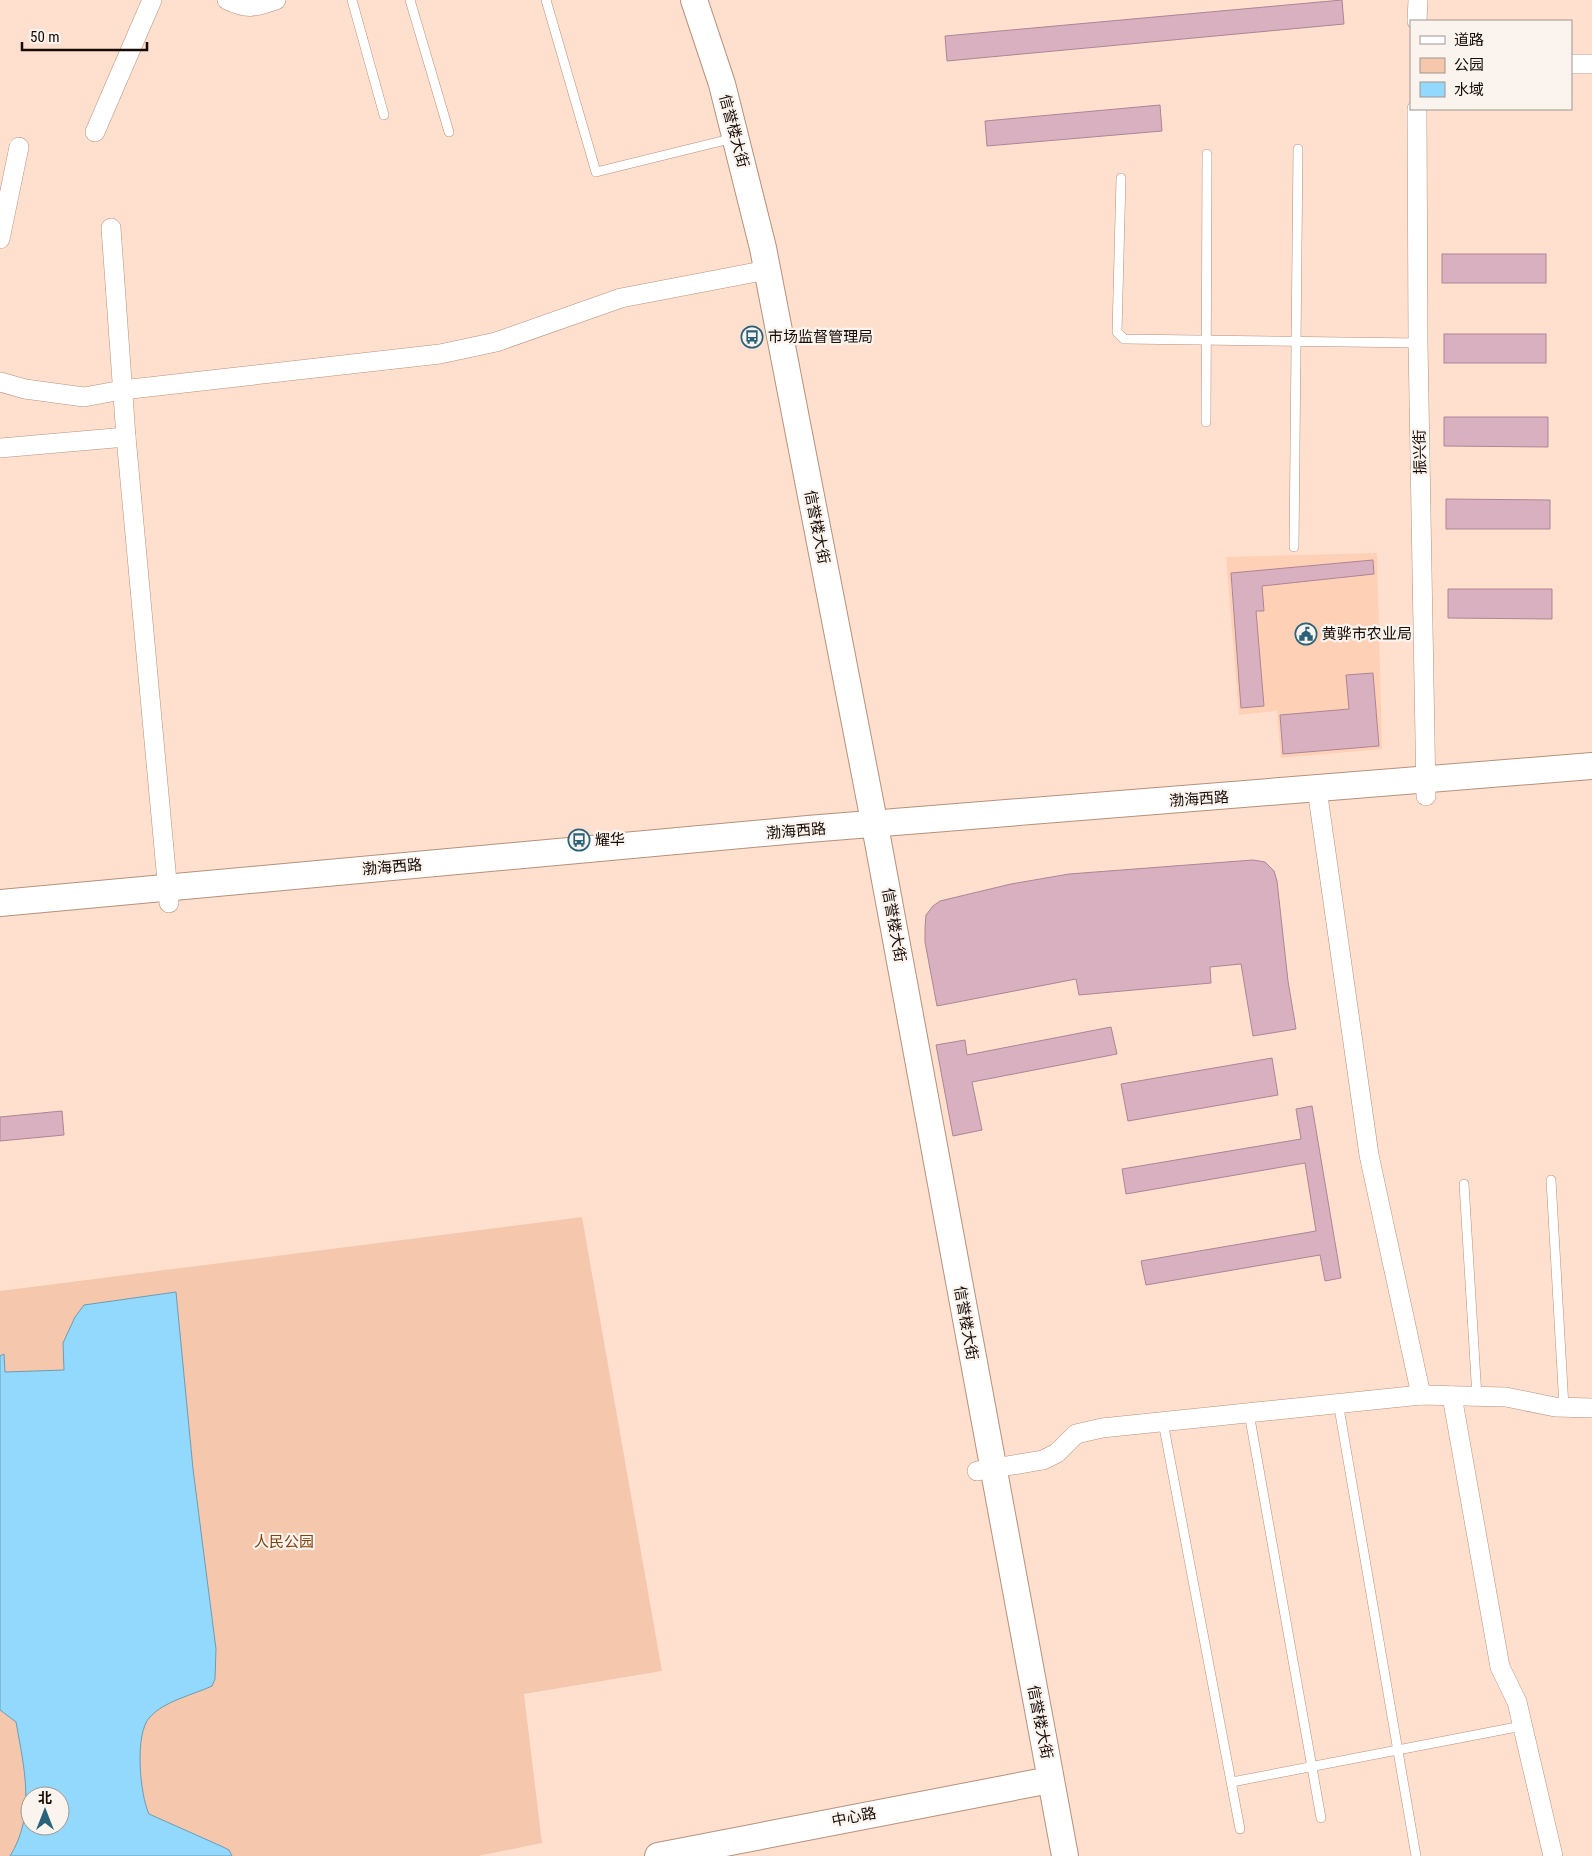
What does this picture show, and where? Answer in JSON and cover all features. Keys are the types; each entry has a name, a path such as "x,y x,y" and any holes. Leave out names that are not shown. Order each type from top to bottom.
{"street":[{"path":"95,132 152,0"},
{"path":"234,2 252,8 276,0"},
{"name":"信誉楼大街","path":"683,0 730,139"},
{"name":"信誉楼大街","path":"694,0 722,84 730,139 760,271 869,833 1044,1781 1065,1856"},
{"path":"1417,20 1418,0"},
{"path":"1572,64 1592,64"},
{"name":"振兴街","path":"1417,110 1418,343 1426,788"},
{"path":"0,239 18,148"},
{"path":"111,228 126,438 168,895"},
{"path":"0,382 25,389 84,397 122,390 440,354 496,342 621,298 760,271"},
{"path":"0,448 126,438"},
{"name":"渤海西路","path":"1426,788 1592,766"},
{"name":"渤海西路","path":"0,903 168,895 869,833 1426,788 1592,782"},
{"path":"1318,797 1369,1155 1421,1395"},
{"name":"渤海西路","path":"0,918 168,895"},
{"path":"985,1469 1043,1460 1057,1453 1076,1434 1102,1428 1248,1414 1338,1402 1421,1395 1506,1397 1564,1407 1592,1408"},
{"path":"1452,1396 1500,1667 1517,1702 1553,1856"},
{"name":"信誉楼大街","path":"1044,1781 1051,1856"},
{"name":"中心路","path":"658,1856 1044,1781"}],"lane":[{"path":"352,0 384,115"},
{"path":"410,0 449,132"},
{"path":"546,0 596,172 730,139"},
{"path":"1294,547 1298,149"},
{"path":"1206,422 1207,154"},
{"path":"1120,178 1117,332 1124,339 1418,343"},
{"path":"1551,1180 1564,1407"},
{"path":"1464,1184 1477,1397"},
{"path":"1338,1402 1416,1856"},
{"path":"1248,1414 1321,1818"},
{"path":"1163,1422 1240,1829"},
{"path":"1232,1782 1522,1726"}],"shaded area":[{"name":"黄骅市农业局","path":"1377,553 1382,749 1281,758 1277,711 1239,715 1226,557"}],"green space":[{"name":"人民公园","path":"582,1217 662,1671 524,1694 542,1843 478,1856 0,1856 0,1291"}],"water":[{"path":"176,1292 193,1469 216,1649 215,1679 212,1686 163,1707 150,1717 145,1725 142,1736 140,1750 141,1779 149,1814 229,1850 232,1856 10,1856 20,1834 20,1836 70,1836 70,1786 26,1786 16,1722 0,1710 0,1356 4,1354 5,1372 64,1370 63,1343 75,1317 84,1305"}],"building":[{"path":"1342,0 1344,24 947,61 945,36"},
{"path":"1160,105 1162,131 987,146 985,121"},
{"path":"1442,254 1546,254 1546,283 1442,283"},
{"path":"1444,334 1546,334 1546,363 1444,363"},
{"path":"1444,417 1548,417 1548,447 1444,446"},
{"path":"1446,499 1550,500 1550,529 1446,529"},
{"path":"1373,560 1374,574 1262,586 1264,611 1256,611 1264,706 1241,708 1231,573"},
{"path":"1448,589 1552,589 1552,619 1448,618"},
{"path":"1373,673 1379,746 1283,754 1280,715 1349,709 1346,675"},
{"path":"1253,860 1265,862 1274,871 1277,881 1288,981 1296,1029 1253,1036 1241,964 1210,967 1211,983 1079,995 1076,979 937,1006 925,942 925,928 926,915 940,901 1011,884 1069,874"},
{"path":"1111,1027 1117,1054 972,1082 982,1130 953,1136 936,1045 965,1040 967,1055"},
{"path":"1272,1058 1278,1095 1128,1121 1121,1084"},
{"path":"1312,1106 1341,1278 1325,1281 1320,1255 1146,1285 1141,1261 1316,1231 1305,1163 1126,1194 1122,1169 1301,1139 1296,1109"},
{"path":"62,1111 64,1135 0,1141 0,1117"}],"place":[{"name":"市场监督管理局","path":"752,337"},
{"name":"黄骅市农业局","path":"1306,634"},
{"name":"耀华","path":"579,840"}]}
